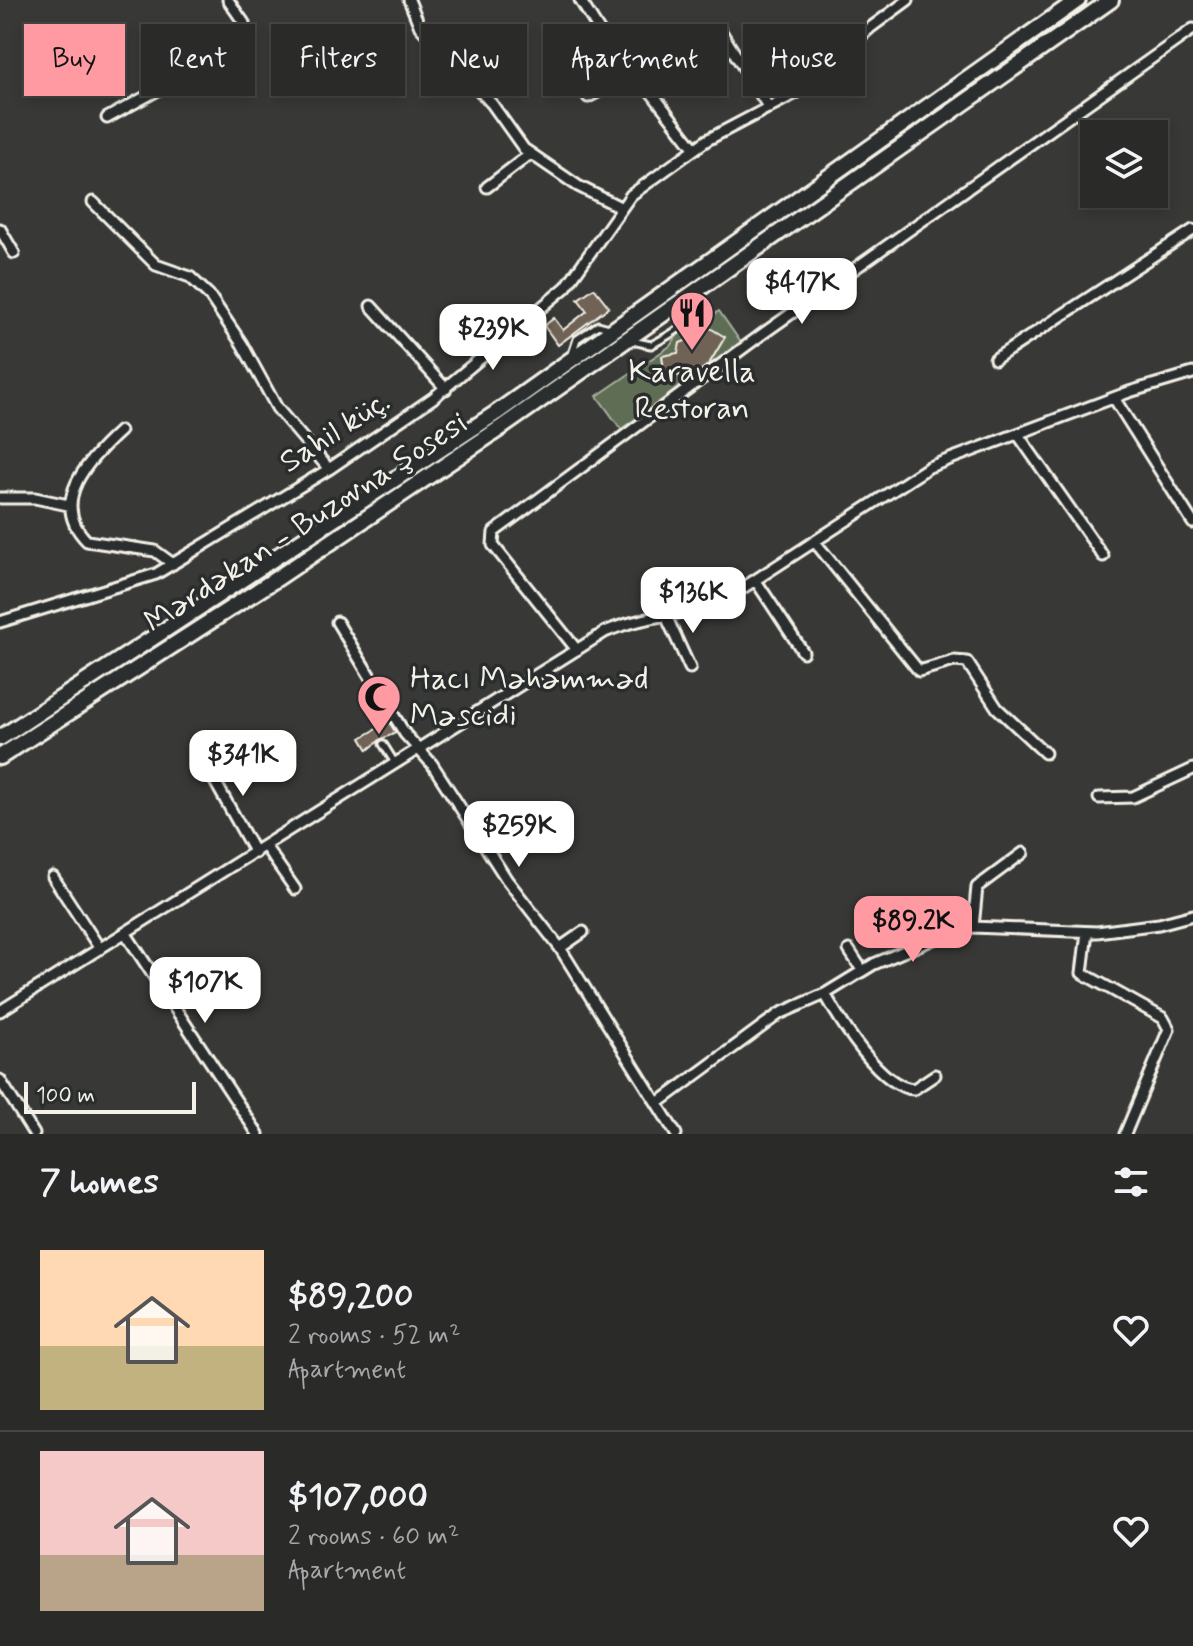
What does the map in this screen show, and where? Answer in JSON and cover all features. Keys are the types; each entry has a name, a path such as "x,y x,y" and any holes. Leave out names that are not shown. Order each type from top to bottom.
{"main road":[{"name":"Mərdəkan - Buzovna şosesi","path":"0,738 375,495 571,360 1078,0"},
{"name":"Mərdəkan - Buzovna şosesi","path":"0,757 371,516 1111,0"}],"street":[{"path":"107,118 242,44 244,23 228,0"},
{"path":"409,0 427,36 492,104 529,155 620,207"},
{"path":"580,0 595,24"},
{"name":"Sahil küç.","path":"0,622 142,580 173,564 329,469 446,389 566,287 620,207 643,185 695,149 796,93 908,0"},
{"path":"577,650 493,545 494,532 761,335 1193,29"},
{"path":"727,41 769,108"},
{"path":"651,96 695,149"},
{"path":"487,187 529,155"},
{"path":"93,202 156,265 190,277 209,295 242,344 277,408 329,469"},
{"path":"0,229 14,253"},
{"path":"995,359 1193,230"},
{"path":"371,306 446,389"},
{"path":"0,1011 617,627 704,608 756,581 929,467 1019,436 1114,398 1193,373"},
{"path":"1114,398 1193,523"},
{"path":"68,505 93,459 120,431"},
{"path":"1019,436 1103,556"},
{"path":"0,498 35,498 68,505"},
{"path":"68,505 87,541 155,551 173,564"},
{"path":"815,542 919,671 933,670 954,661 967,662 997,708 1045,753"},
{"path":"756,581 803,652"},
{"path":"666,616 690,668"},
{"path":"337,622 405,734 437,771 507,880 560,948 676,1134"},
{"path":"203,760 255,853"},
{"path":"1099,798 1133,797 1193,769"},
{"path":"265,846 295,889"},
{"path":"973,927 977,887 1023,853"},
{"path":"53,877 100,949"},
{"path":"658,1103 779,1014 825,994 862,970 939,936 973,927 1087,932 1142,927 1193,915"},
{"path":"560,948 583,932"},
{"path":"1087,932 1082,973 1163,1018 1169,1029 1125,1134"},
{"path":"126,934 258,1134"},
{"path":"849,950 862,970"},
{"path":"825,994 861,1049 896,1084 914,1089 935,1075"},
{"path":"0,1080 34,1134"}],"lane":[{"path":"383,744 396,764"}],"green space":[{"path":"719,311 742,344 621,429 597,396 670,346 683,328 696,326"}],"building":[{"path":"594,288 609,307 558,345 544,326 554,318 563,330 587,311 578,299"},
{"path":"705,325 725,337 709,364 696,374 665,377 662,356 678,353 680,343 698,336"},
{"path":"377,703 396,733 381,739 368,750 361,738 383,725 372,706"}],"place":[{"name":"Karavella Restoran","path":"692,352"},
{"name":"Hacı Məhəmməd Məscidi","path":"379,736"}]}
